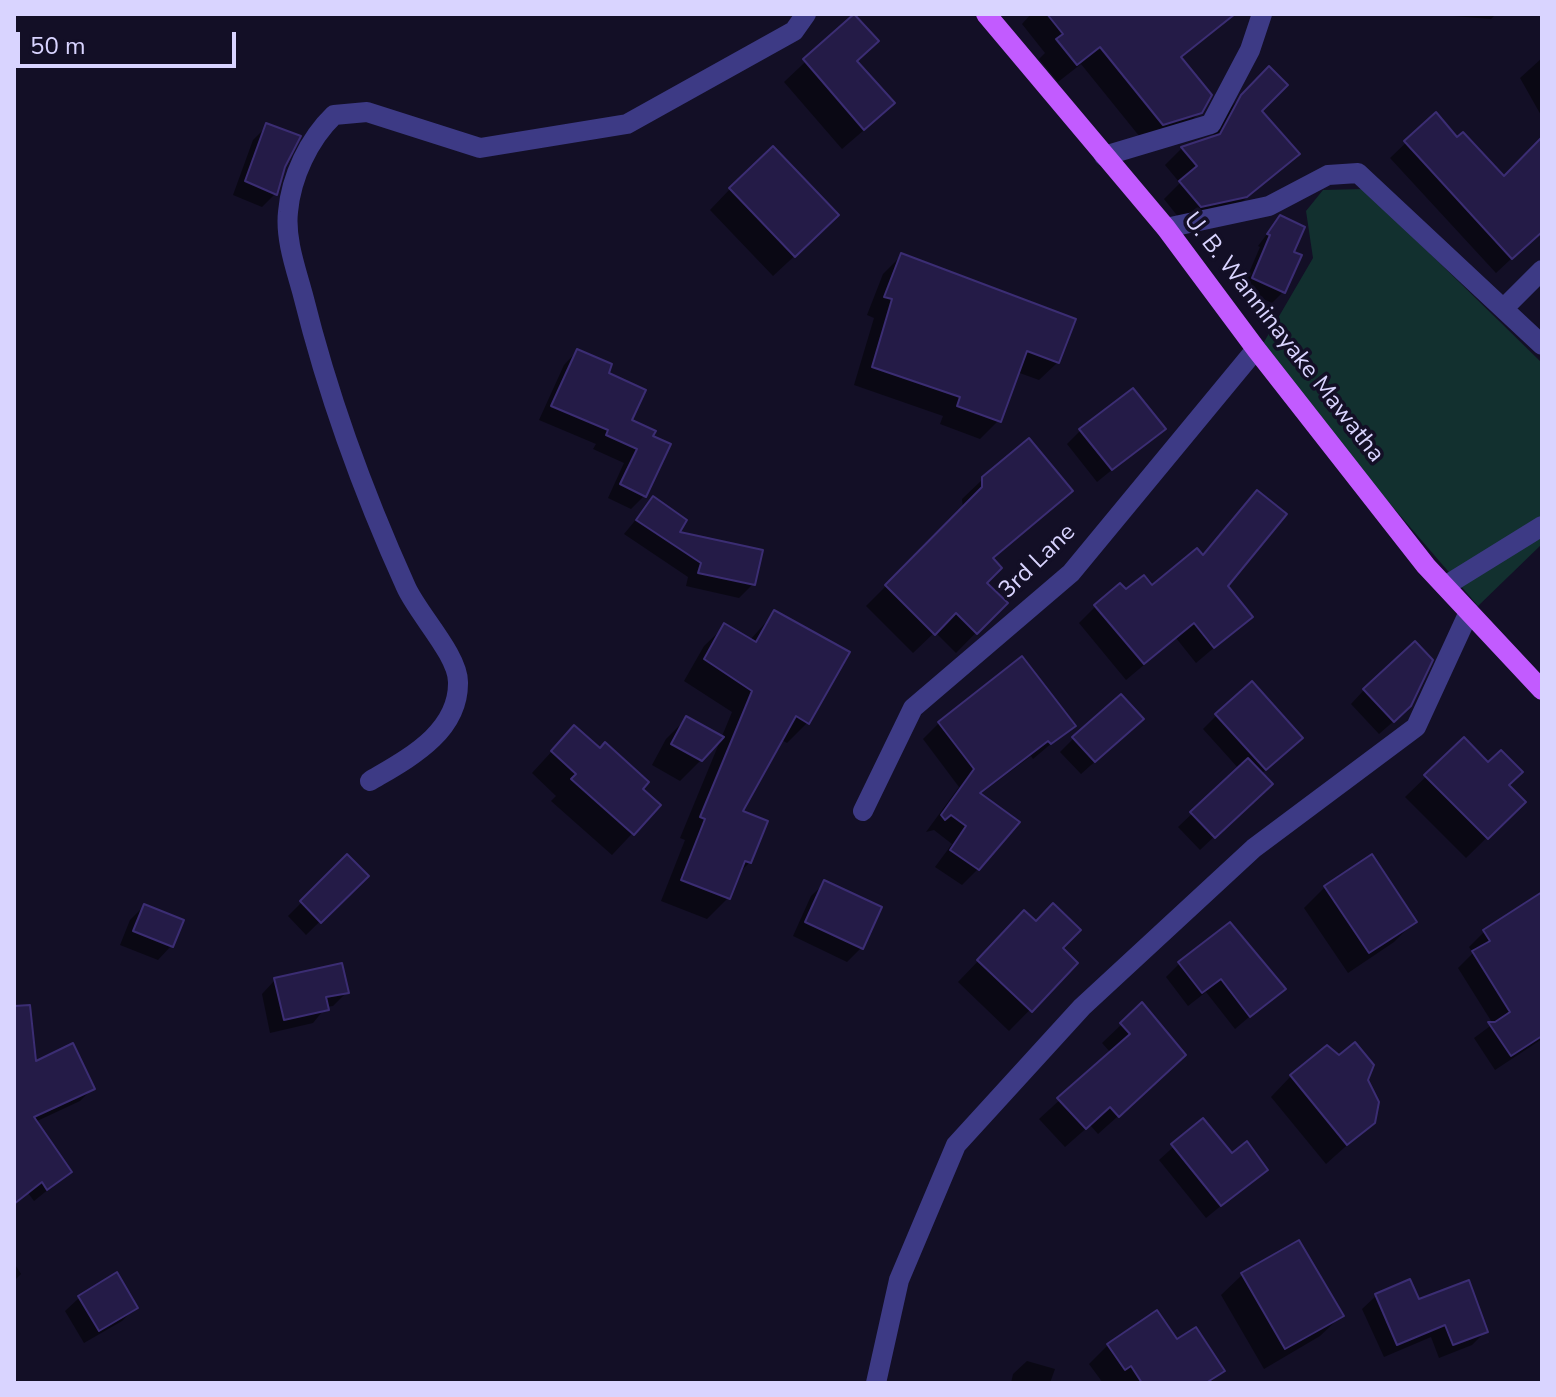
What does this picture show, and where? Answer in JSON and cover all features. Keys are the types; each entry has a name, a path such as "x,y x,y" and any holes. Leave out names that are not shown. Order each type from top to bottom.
{"main road":[{"name":"U. B. Wanninayake Mawatha","path":"986,14 1166,228 1256,349 1445,586 1542,690"}],"street":[{"path":"370,781 415,753 440,732 454,706 458,680 454,665 407,589 327,387 291,250 288,212 307,148 334,115 367,112 480,148 627,124 794,31 806,14"},
{"path":"1104,156 1211,124 1250,50 1262,14"},
{"path":"1166,228 1269,206 1328,175 1358,173 1505,307 1542,345"},
{"path":"1505,307 1542,270"},
{"name":"3rd Lane","path":"863,811 913,708 1071,573 1256,349"},
{"path":"1445,586 1542,526"},
{"path":"876,1383 899,1280 956,1145 1082,1007 1254,848 1416,727 1469,612"}],"green space":[{"path":"1364,189 1542,363 1542,544 1478,606 1280,376 1264,342 1313,258 1306,211 1323,190"}],"building":[{"path":"854,14 879,41 857,61 895,103 864,130 803,59"},
{"path":"1047,14 1235,14 1181,57 1212,95 1202,113 1163,125 1100,47 1077,65 1056,39 1063,34"},
{"path":"1269,66 1288,85 1262,111 1300,154 1247,197 1201,207 1179,181 1197,166 1181,147 1220,134 1241,95"},
{"path":"1436,112 1457,137 1463,132 1504,176 1542,137 1542,232 1512,259 1404,141"},
{"path":"266,123 301,136 285,167 277,195 245,181"},
{"path":"773,146 839,215 795,257 729,188"},
{"path":"1280,215 1305,227 1294,252 1302,255 1285,293 1252,278 1270,235 1267,234"},
{"path":"901,253 1076,319 1059,363 1027,351 1001,422 957,406 960,397 872,367 892,299 884,297"},
{"path":"577,349 612,364 609,373 646,390 632,420 656,431 653,436 671,444 646,497 620,484 637,449 606,435 608,430 551,406"},
{"path":"1133,388 1166,429 1112,470 1079,429"},
{"path":"1029,438 1073,491 993,558 1002,568 987,583 1008,603 977,634 956,613 935,635 885,585 982,487 982,477"},
{"path":"1257,490 1287,514 1228,586 1253,617 1214,648 1194,623 1144,664 1094,605 1120,583 1126,589 1144,575 1152,585 1197,548 1203,555"},
{"path":"653,496 687,520 680,532 763,550 755,585 698,573 701,563 636,520"},
{"path":"774,610 850,652 809,724 796,716 743,811 768,821 751,863 745,861 730,899 681,880 705,819 700,817 752,691 704,659 724,623 756,642"},
{"path":"1415,641 1433,660 1411,706 1394,722 1363,689"},
{"path":"1022,656 1076,726 1051,744 1048,741 980,793 1020,822 979,870 950,850 966,826 951,815 945,820 941,815 974,769 938,722"},
{"path":"1252,681 1303,738 1266,770 1215,714"},
{"path":"1121,694 1144,719 1095,762 1072,737"},
{"path":"686,716 724,737 702,761 671,744"},
{"path":"574,725 600,748 605,742 649,782 643,789 661,805 634,835 571,779 576,774 551,751"},
{"path":"1464,737 1488,762 1501,750 1523,772 1509,785 1526,802 1488,839 1424,775"},
{"path":"1248,758 1273,784 1215,838 1190,812"},
{"path":"347,854 369,876 321,923 300,901"},
{"path":"1372,854 1417,922 1369,953 1324,886"},
{"path":"824,880 882,907 863,949 805,922"},
{"path":"1542,892 1542,1036 1511,1056 1488,1022 1495,1022 1510,1012 1472,951 1490,941 1483,930"},
{"path":"1053,903 1081,930 1063,948 1078,963 1032,1012 977,960 1024,910 1036,921"},
{"path":"144,904 184,920 173,947 133,931"},
{"path":"1230,922 1286,989 1250,1017 1221,979 1202,993 1178,962"},
{"path":"342,963 349,993 326,997 329,1010 284,1020 274,978"},
{"path":"1142,1002 1186,1055 1119,1117 1110,1107 1086,1129 1057,1098 1130,1034 1120,1023"},
{"path":"30,1005 36,1061 73,1043 95,1089 34,1117 72,1172 47,1190 42,1182 14,1204 14,1006"},
{"path":"1355,1042 1374,1065 1368,1080 1379,1102 1375,1123 1347,1145 1290,1075 1327,1045 1339,1055"},
{"path":"1203,1118 1232,1153 1247,1141 1268,1170 1221,1206 1171,1144"},
{"path":"1299,1240 1344,1316 1285,1349 1241,1273"},
{"path":"117,1272 138,1308 99,1331 78,1296"},
{"path":"1410,1279 1419,1299 1469,1280 1488,1332 1453,1345 1445,1325 1397,1345 1375,1294"},
{"path":"1157,1310 1177,1339 1196,1327 1225,1371 1206,1383 1142,1383 1131,1366 1125,1370 1107,1344"}]}
